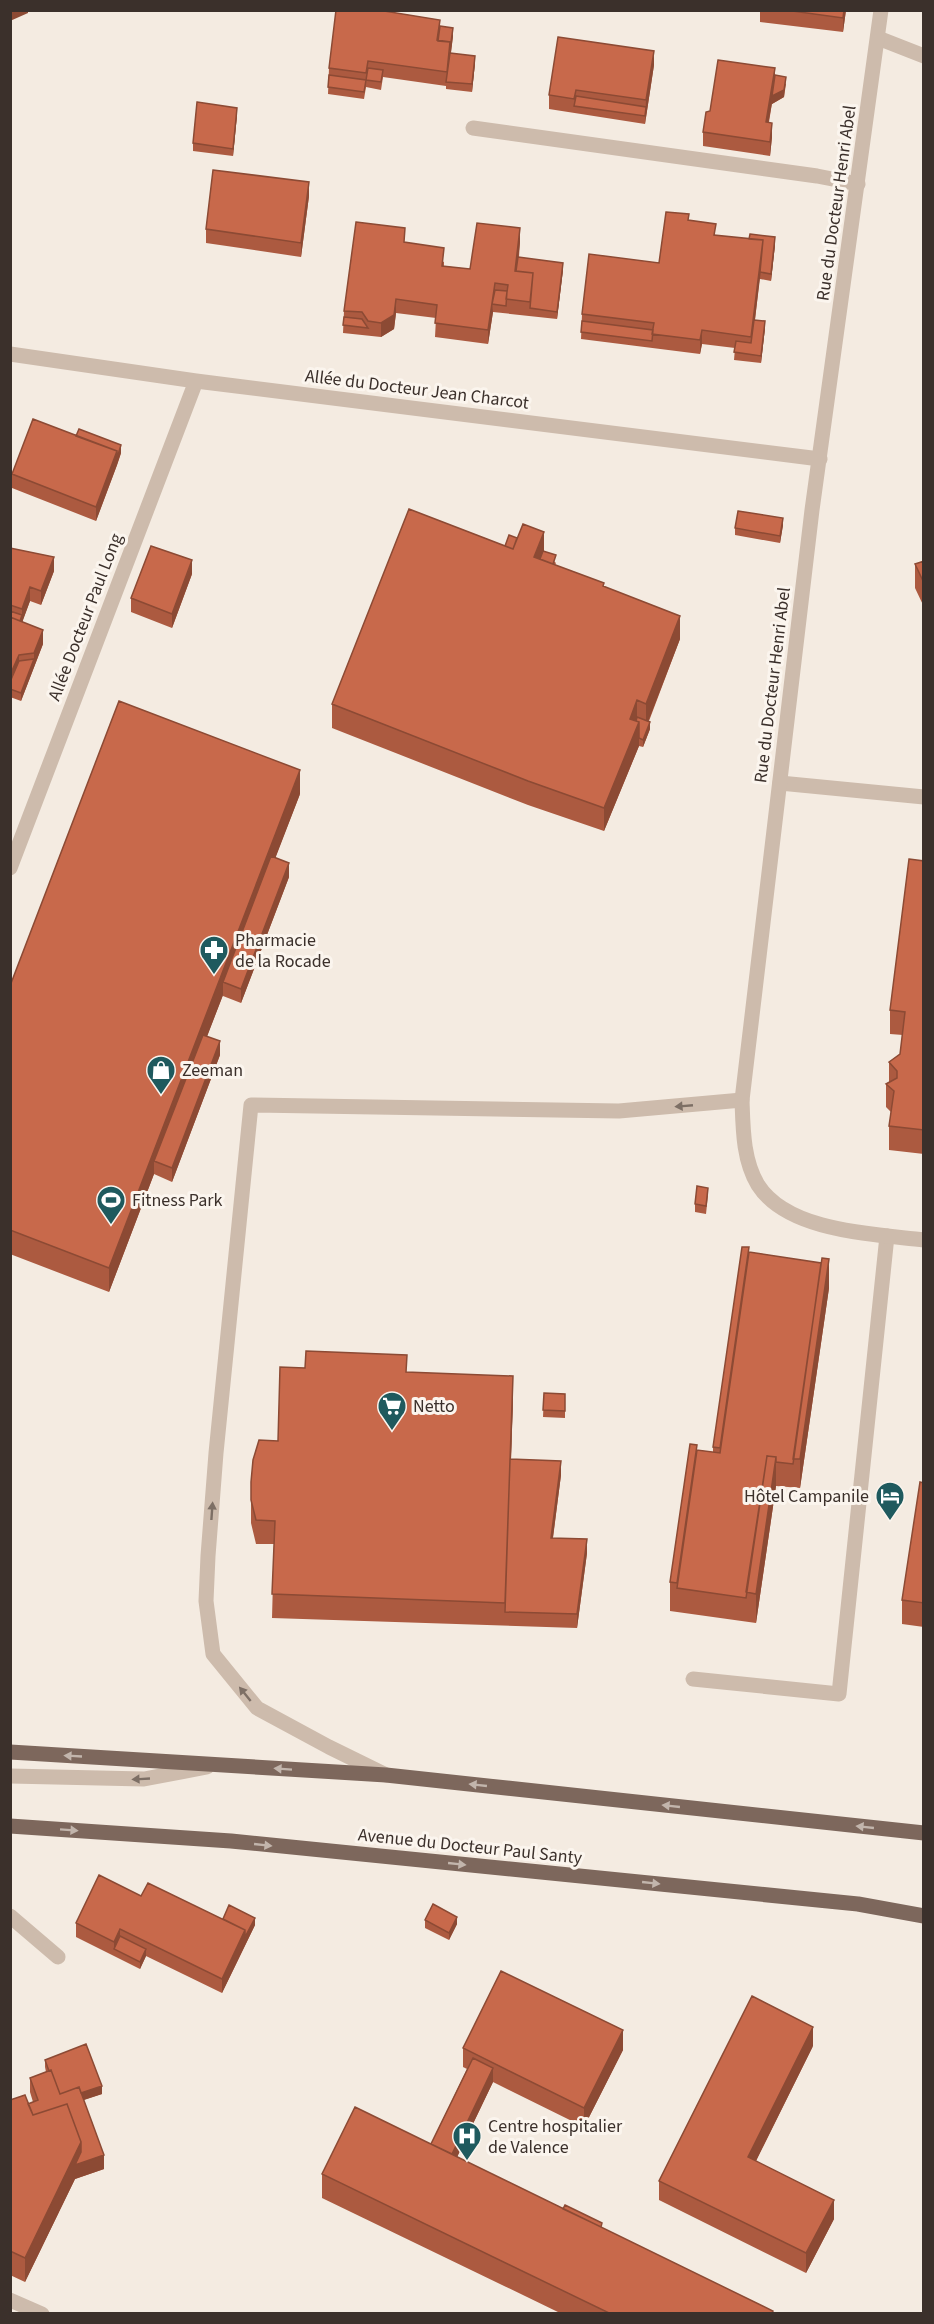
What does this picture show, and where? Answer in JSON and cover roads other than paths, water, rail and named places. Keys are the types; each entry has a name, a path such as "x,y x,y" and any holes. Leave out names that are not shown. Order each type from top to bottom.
{"main road":[{"path":"10,1752 386,1775 924,1833"},
{"name":"Avenue du Docteur Paul Santy","path":"10,1826 267,1845 858,1904 924,1916"}],"street":[{"name":"Rue du Docteur Henri Abel","path":"881,10 820,459 742,1100 744,1144 758,1185 769,1198 787,1211 808,1221 887,1236 924,1240"},
{"path":"878,38 924,56"},
{"path":"473,128 817,176 858,184"},
{"name":"Allée du Docteur Jean Charcot","path":"10,354 196,381 820,459"},
{"name":"Allée Docteur Paul Long","path":"10,868 196,381"},
{"path":"780,783 924,797"},
{"path":"386,1775 329,1748 257,1708 213,1654 206,1601 216,1453 251,1105 619,1112 742,1100"},
{"path":"693,1679 839,1694 887,1236"},
{"path":"10,1776 144,1779 219,1765"},
{"path":"10,1916 58,1957"},
{"path":"10,2300 42,2313"}],"place":[{"name":"Pharmacie de la Rocade","path":"214,976"},
{"name":"Zeeman","path":"161,1096"},
{"name":"Fitness Park","path":"111,1226"},
{"name":"Netto","path":"392,1432"},
{"name":"Hôtel Campanile","path":"890,1522"},
{"name":"Centre hospitalier de Valence","path":"467,2162"}]}
